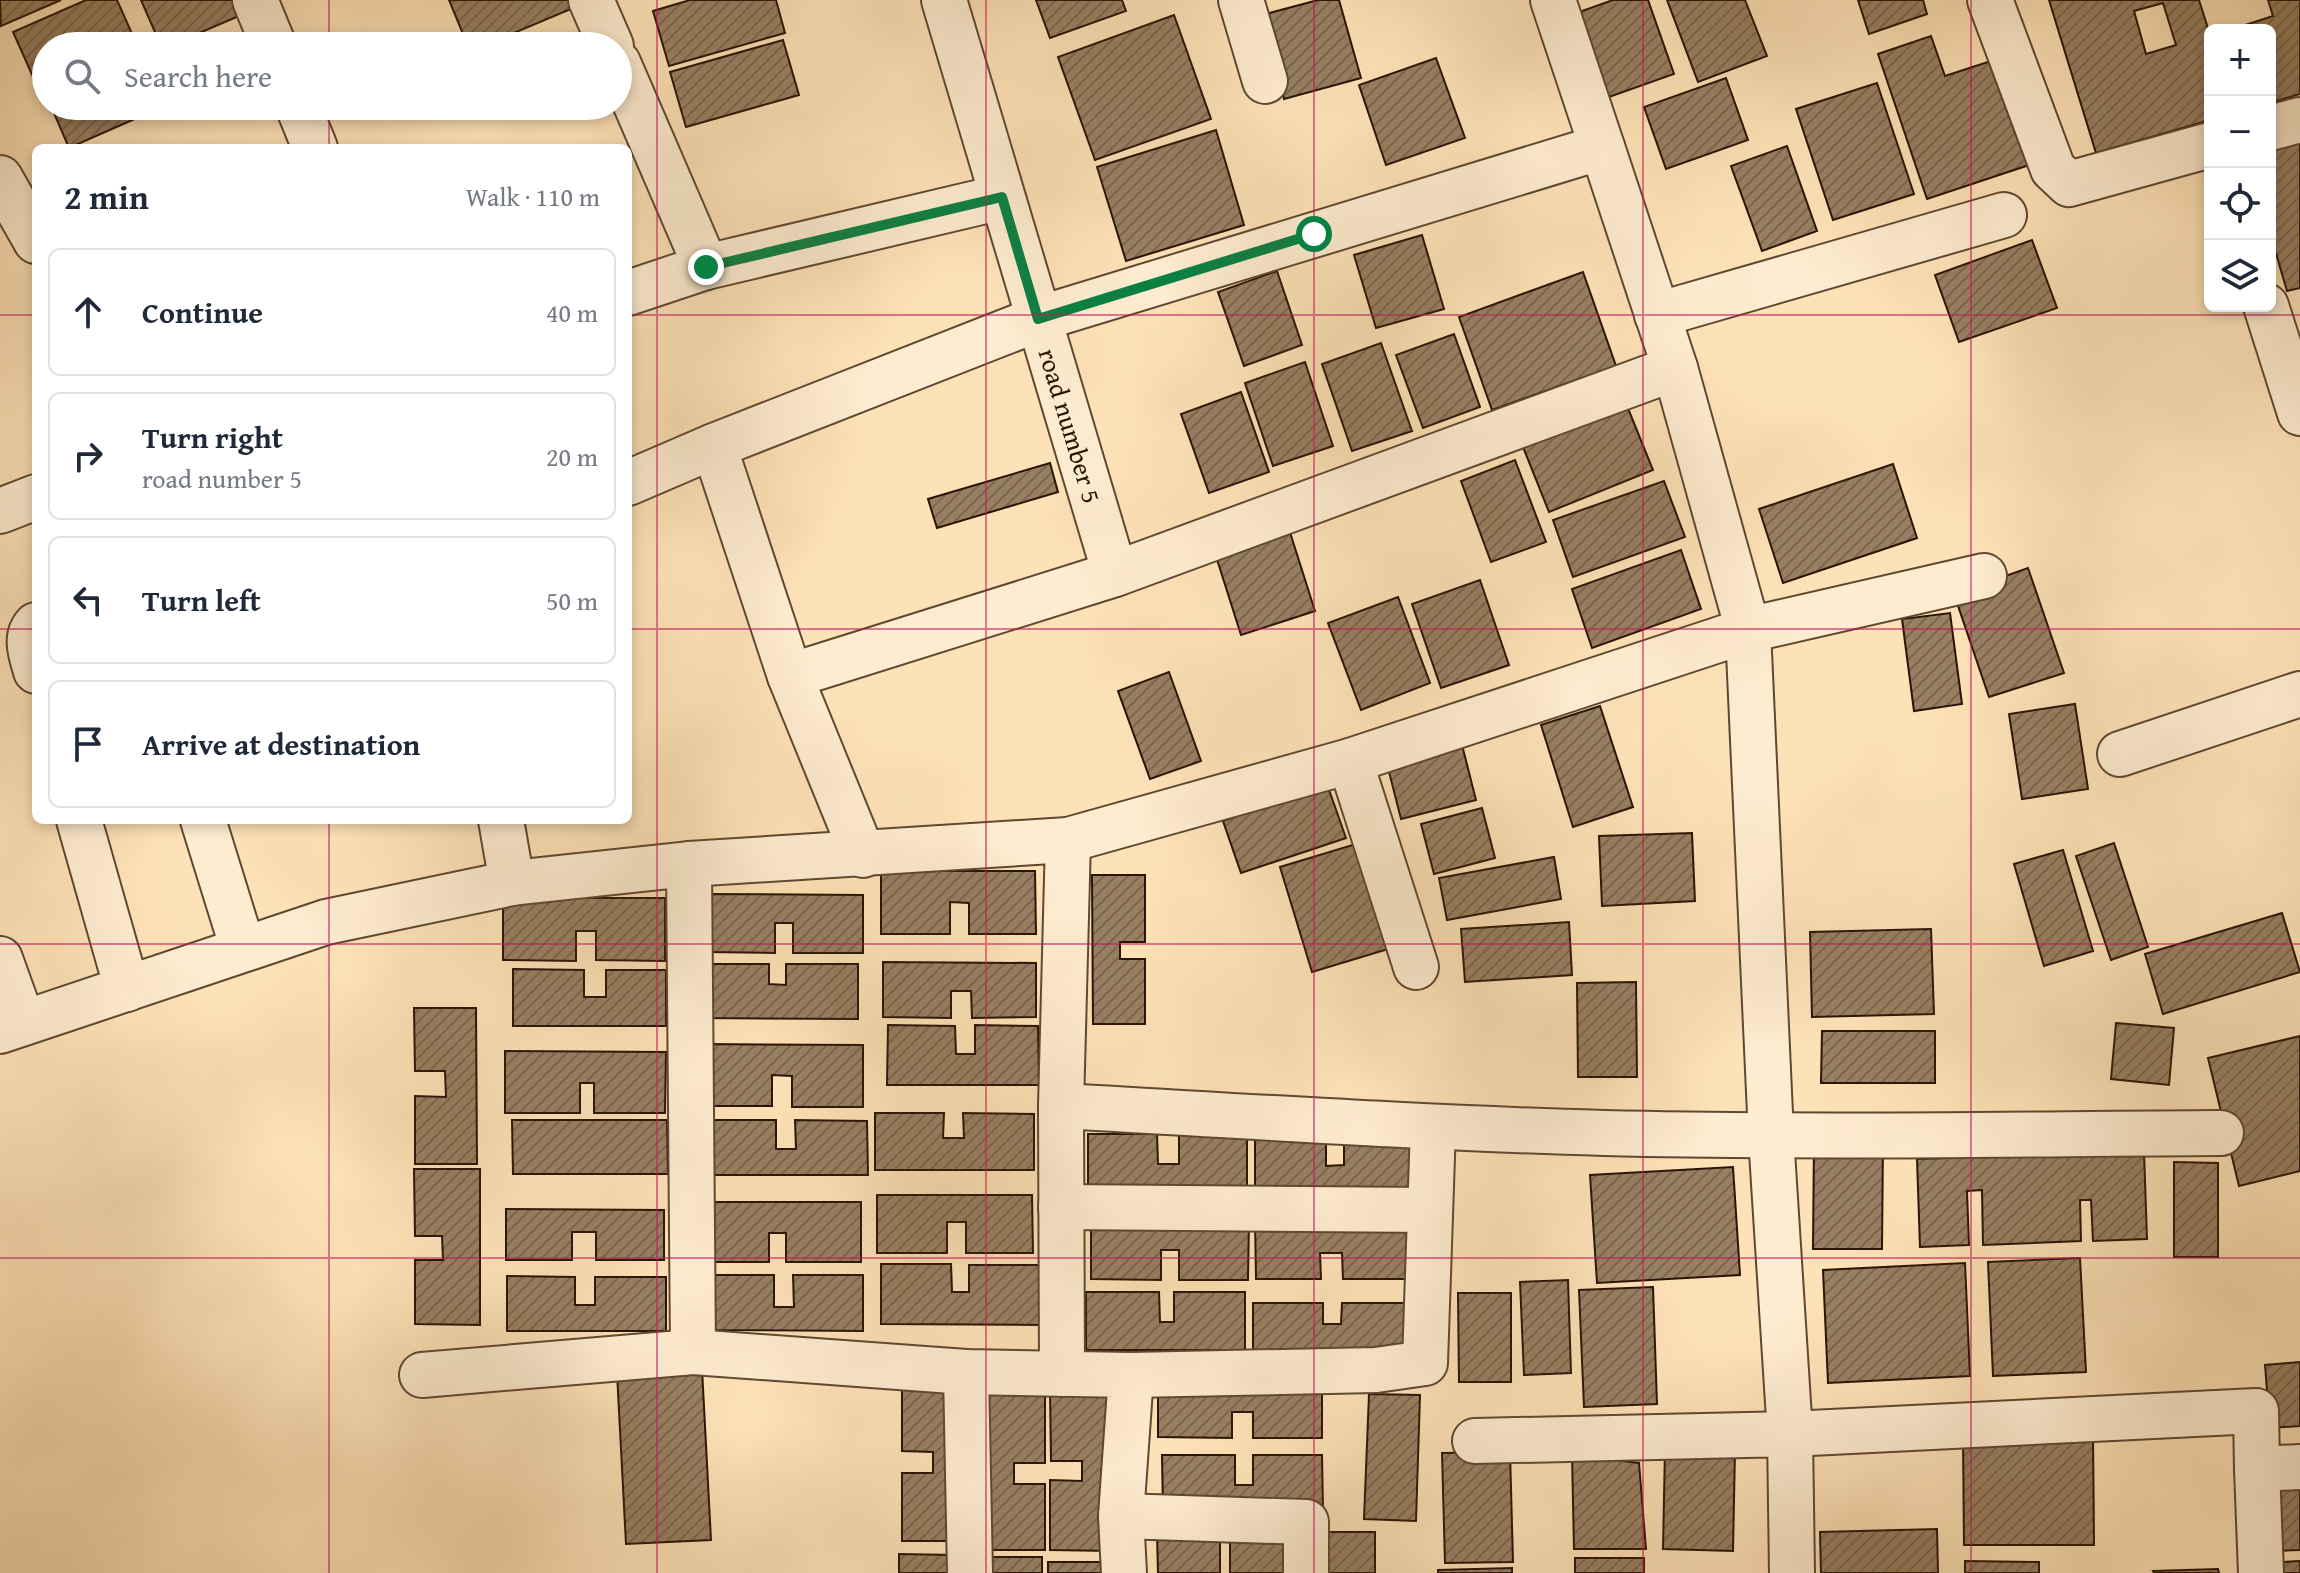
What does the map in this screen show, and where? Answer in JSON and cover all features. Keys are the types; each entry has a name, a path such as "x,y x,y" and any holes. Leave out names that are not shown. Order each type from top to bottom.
{"street":[{"path":"255,0 268,32"},
{"path":"591,0 605,32"},
{"name":"road number 5","path":"944,0 1115,574"},
{"path":"1241,0 1265,81"},
{"path":"1990,0 2053,169 2069,184 2204,147"},
{"path":"1556,1 1675,368 1748,630 1771,1136 1790,1434 1792,1573"},
{"path":"632,95 706,267"},
{"path":"304,120 313,144"},
{"path":"2276,126 2300,120"},
{"path":"632,481 1038,319 1602,147"},
{"path":"0,178 32,234"},
{"path":"632,292 706,267 1002,197"},
{"path":"1657,315 2004,215"},
{"path":"2268,312 2300,413"},
{"path":"790,676 1115,574 1675,368"},
{"path":"714,446 790,676 863,855"},
{"path":"0,511 32,499"},
{"path":"0,961 12,1027 326,922 512,883 689,864 1068,840 1350,761 1748,630 1984,576"},
{"path":"32,629 32,656"},
{"path":"2120,754 2300,694"},
{"path":"1350,761 1416,967"},
{"path":"80,824 127,989"},
{"path":"204,824 243,949"},
{"path":"502,824 512,883"},
{"path":"1062,1374 1061,1106 1068,840"},
{"path":"689,864 693,1352"},
{"path":"1061,1106 1433,1127 1771,1136 2221,1133"},
{"path":"422,1375 693,1352 966,1372 1062,1374 1376,1370 1425,1363 1433,1127"},
{"path":"1061,1207 1430,1210"},
{"path":"966,1372 970,1573"},
{"path":"1124,1573 1121,1516 1131,1375"},
{"path":"1475,1441 1790,1434 2256,1411 2261,1573"},
{"path":"2257,1469 2300,1467"},
{"path":"1121,1516 1306,1522 1306,1573"}],"building":[{"path":"0,0 61,0 1,26"},
{"path":"86,0 117,0 131,32 32,32 32,75 13,32"},
{"path":"141,0 240,0 246,13 202,32 155,32"},
{"path":"449,0 575,0 578,6 516,32 462,32"},
{"path":"690,0 776,0 785,33 669,66 653,11"},
{"path":"1036,0 1122,0 1126,11 1050,38"},
{"path":"1318,0 1339,0 1361,78 1284,99 1262,15"},
{"path":"1613,0 1648,0 1674,74 1609,97 1579,12"},
{"path":"1667,0 1745,0 1767,56 1698,82"},
{"path":"1858,0 1923,0 1927,14 1869,34"},
{"path":"2049,0 2199,0 2207,24 2204,24 2204,122 2096,153","holes":["2163,3 2176,45 2146,54 2134,11"]},
{"path":"2268,0 2300,0 2300,94 2276,101 2276,24 2248,24 2273,16"},
{"path":"1174,15 1211,119 1095,160 1058,57"},
{"path":"1931,36 1945,76 1994,60 2029,165 1927,199 1878,54"},
{"path":"783,40 799,95 686,127 670,72"},
{"path":"1436,58 1465,138 1386,165 1359,85"},
{"path":"1726,78 1748,140 1666,169 1644,107"},
{"path":"1877,83 1914,194 1833,220 1796,109"},
{"path":"57,120 132,120 78,144 67,144"},
{"path":"1216,130 1244,225 1126,261 1097,167"},
{"path":"2300,136 2300,288 2287,291 2276,253 2276,142"},
{"path":"1787,146 1817,231 1762,251 1731,166"},
{"path":"1422,235 1444,309 1376,328 1354,255"},
{"path":"2032,240 2057,308 1959,342 1935,275"},
{"path":"1277,271 1302,345 1244,366 1218,292"},
{"path":"1583,272 1616,366 1492,410 1459,317"},
{"path":"1454,334 1480,407 1423,428 1396,355"},
{"path":"1381,343 1412,431 1352,451 1322,364"},
{"path":"1305,362 1333,446 1273,466 1245,383"},
{"path":"1241,392 1269,472 1209,493 1181,414"},
{"path":"1625,401 1653,470 1549,512 1521,442"},
{"path":"1515,460 1546,542 1491,562 1461,481"},
{"path":"1050,463 1058,492 937,528 928,499"},
{"path":"1893,464 1917,538 1783,583 1759,509"},
{"path":"1664,481 1685,537 1573,577 1553,520"},
{"path":"1288,526 1315,611 1241,635 1214,550"},
{"path":"1681,550 1701,609 1592,648 1572,589"},
{"path":"2028,568 2064,673 1989,697 1954,594"},
{"path":"1480,580 1509,665 1441,688 1412,604"},
{"path":"1398,597 1430,683 1361,710 1328,623"},
{"path":"1950,613 1962,704 1914,711 1902,619"},
{"path":"1169,672 1201,761 1150,779 1118,691"},
{"path":"2075,704 2088,789 2022,799 2009,714"},
{"path":"1600,706 1633,807 1573,827 1541,725"},
{"path":"1460,737 1476,800 1401,819 1385,756"},
{"path":"1327,784 1346,838 1241,873 1223,821"},
{"path":"1482,808 1495,858 1434,874 1421,824"},
{"path":"1692,833 1695,901 1602,906 1599,836"},
{"path":"2114,843 2148,947 2111,960 2076,856"},
{"path":"1356,844 1388,949 1312,972 1280,867"},
{"path":"2063,850 2093,951 2044,966 2014,864"},
{"path":"1554,857 1561,899 1447,920 1439,878"},
{"path":"881,871 1035,871 1036,934 969,934 969,903 950,902 950,934 881,934"},
{"path":"1092,875 1145,875 1145,942 1120,942 1120,959 1145,959 1145,1024 1093,1024"},
{"path":"706,894 863,895 863,953 793,953 793,923 775,923 775,953 706,952"},
{"path":"503,898 665,898 665,961 596,960 596,931 576,931 576,961 503,960"},
{"path":"2282,913 2300,972 2163,1014 2145,954"},
{"path":"1569,922 1572,975 1465,982 1461,929"},
{"path":"1931,929 1934,1014 1812,1017 1810,932"},
{"path":"883,962 1036,963 1036,1017 972,1018 971,991 951,991 951,1018 883,1017"},
{"path":"699,964 769,964 769,984 786,985 786,964 858,964 858,1019 699,1018"},
{"path":"513,969 584,970 584,997 606,997 606,970 666,970 666,1026 513,1026"},
{"path":"1636,982 1637,1077 1578,1077 1577,983"},
{"path":"414,1008 476,1008 477,1164 415,1164 415,1096 446,1097 445,1071 415,1071"},
{"path":"2116,1023 2174,1028 2169,1085 2111,1079"},
{"path":"888,1025 955,1026 956,1054 975,1054 975,1025 1038,1026 1039,1085 887,1085"},
{"path":"1822,1031 1935,1031 1935,1083 1821,1083"},
{"path":"2300,1036 2300,1171 2239,1186 2208,1058"},
{"path":"701,1044 863,1045 863,1107 792,1107 792,1076 772,1075 772,1106 701,1106"},
{"path":"505,1051 666,1052 665,1113 594,1113 594,1083 580,1083 580,1113 505,1113"},
{"path":"875,1113 944,1113 943,1138 964,1138 963,1113 1034,1114 1034,1170 875,1170"},
{"path":"512,1120 667,1120 668,1174 513,1174"},
{"path":"710,1120 776,1120 776,1149 796,1149 795,1120 867,1121 868,1175 710,1175"},
{"path":"1255,1132 1326,1132 1326,1166 1344,1165 1344,1132 1417,1132 1417,1194 1255,1194"},
{"path":"1088,1134 1157,1134 1158,1164 1179,1164 1179,1134 1247,1134 1247,1194 1088,1193"},
{"path":"1814,1140 1883,1141 1882,1249 1813,1249"},
{"path":"2144,1151 2147,1239 2093,1241 2091,1200 2080,1200 2081,1241 1983,1245 1982,1190 1967,1191 1969,1245 1920,1247 1917,1159"},
{"path":"2174,1162 2218,1163 2218,1257 2174,1257"},
{"path":"1733,1167 1740,1275 1597,1283 1590,1175"},
{"path":"414,1169 480,1169 480,1325 415,1324 415,1260 443,1260 442,1236 415,1236"},
{"path":"877,1195 1032,1195 1033,1253 966,1253 966,1222 947,1222 947,1253 877,1253"},
{"path":"705,1202 861,1202 861,1262 786,1262 786,1233 769,1233 769,1262 705,1262"},
{"path":"506,1209 664,1210 664,1260 596,1260 596,1232 572,1232 572,1260 506,1260"},
{"path":"1091,1219 1249,1220 1248,1280 1179,1280 1179,1250 1161,1250 1161,1280 1091,1279"},
{"path":"1255,1220 1411,1220 1411,1279 1343,1279 1342,1253 1320,1253 1321,1279 1256,1279"},
{"path":"2080,1258 2086,1372 1993,1376 1988,1262"},
{"path":"1965,1263 1970,1376 1828,1383 1823,1270"},
{"path":"881,1264 951,1264 952,1292 969,1292 969,1265 1041,1265 1041,1325 881,1324"},
{"path":"712,1275 774,1275 774,1307 794,1307 793,1275 863,1275 863,1331 712,1330"},
{"path":"507,1276 575,1277 575,1305 595,1305 595,1277 666,1277 666,1331 507,1331"},
{"path":"1568,1280 1571,1373 1524,1375 1520,1282"},
{"path":"1653,1287 1657,1404 1584,1407 1579,1290"},
{"path":"1086,1292 1159,1292 1160,1322 1174,1322 1174,1292 1245,1292 1245,1350 1086,1350"},
{"path":"1458,1293 1511,1293 1511,1382 1459,1382"},
{"path":"1253,1303 1323,1303 1323,1324 1341,1324 1342,1303 1416,1303 1416,1359 1253,1358"},
{"path":"2300,1362 2300,1426 2270,1428 2265,1365"},
{"path":"702,1369 711,1540 626,1544 617,1373"},
{"path":"958,1380 958,1541 902,1541 902,1473 933,1473 933,1452 902,1451 902,1381"},
{"path":"1158,1383 1322,1383 1322,1438 1253,1438 1253,1412 1232,1412 1232,1438 1158,1437"},
{"path":"986,1385 1045,1385 1045,1463 1014,1463 1014,1484 1045,1484 1045,1550 986,1550"},
{"path":"1050,1390 1113,1390 1112,1551 1050,1550 1050,1480 1082,1481 1082,1461 1051,1461"},
{"path":"1369,1394 1420,1395 1416,1521 1364,1519"},
{"path":"2093,1434 2094,1545 1964,1545 1963,1436"},
{"path":"1665,1448 1735,1450 1733,1551 1663,1549"},
{"path":"1510,1452 1513,1562 1445,1563 1442,1453"},
{"path":"1162,1455 1235,1455 1235,1485 1253,1485 1253,1455 1322,1455 1323,1510 1163,1510"},
{"path":"1572,1455 1639,1463 1646,1549 1574,1549"},
{"path":"2300,1478 2300,1550 2276,1551 2272,1480"},
{"path":"1937,1529 1938,1573 1821,1573 1820,1532"},
{"path":"1230,1532 1295,1532 1295,1573 1230,1573"},
{"path":"1318,1532 1375,1532 1375,1573 1318,1573"},
{"path":"1157,1534 1220,1534 1220,1573 1158,1573"},
{"path":"899,1554 955,1555 955,1573 899,1573"},
{"path":"982,1557 1042,1557 1042,1573 982,1573"},
{"path":"1575,1558 1644,1558 1644,1573 1575,1573"},
{"path":"1965,1561 2039,1562 2039,1573 1965,1573"},
{"path":"2300,1561 2300,1573 2283,1573 2283,1562"},
{"path":"1048,1562 1109,1562 1109,1573 1048,1573"},
{"path":"1512,1568 1512,1573 1438,1573 1438,1570"},
{"path":"2218,1569 2219,1573 2153,1571"}],"route":[{"path":"706,267 1002,197 1038,319 1314,234"}]}
